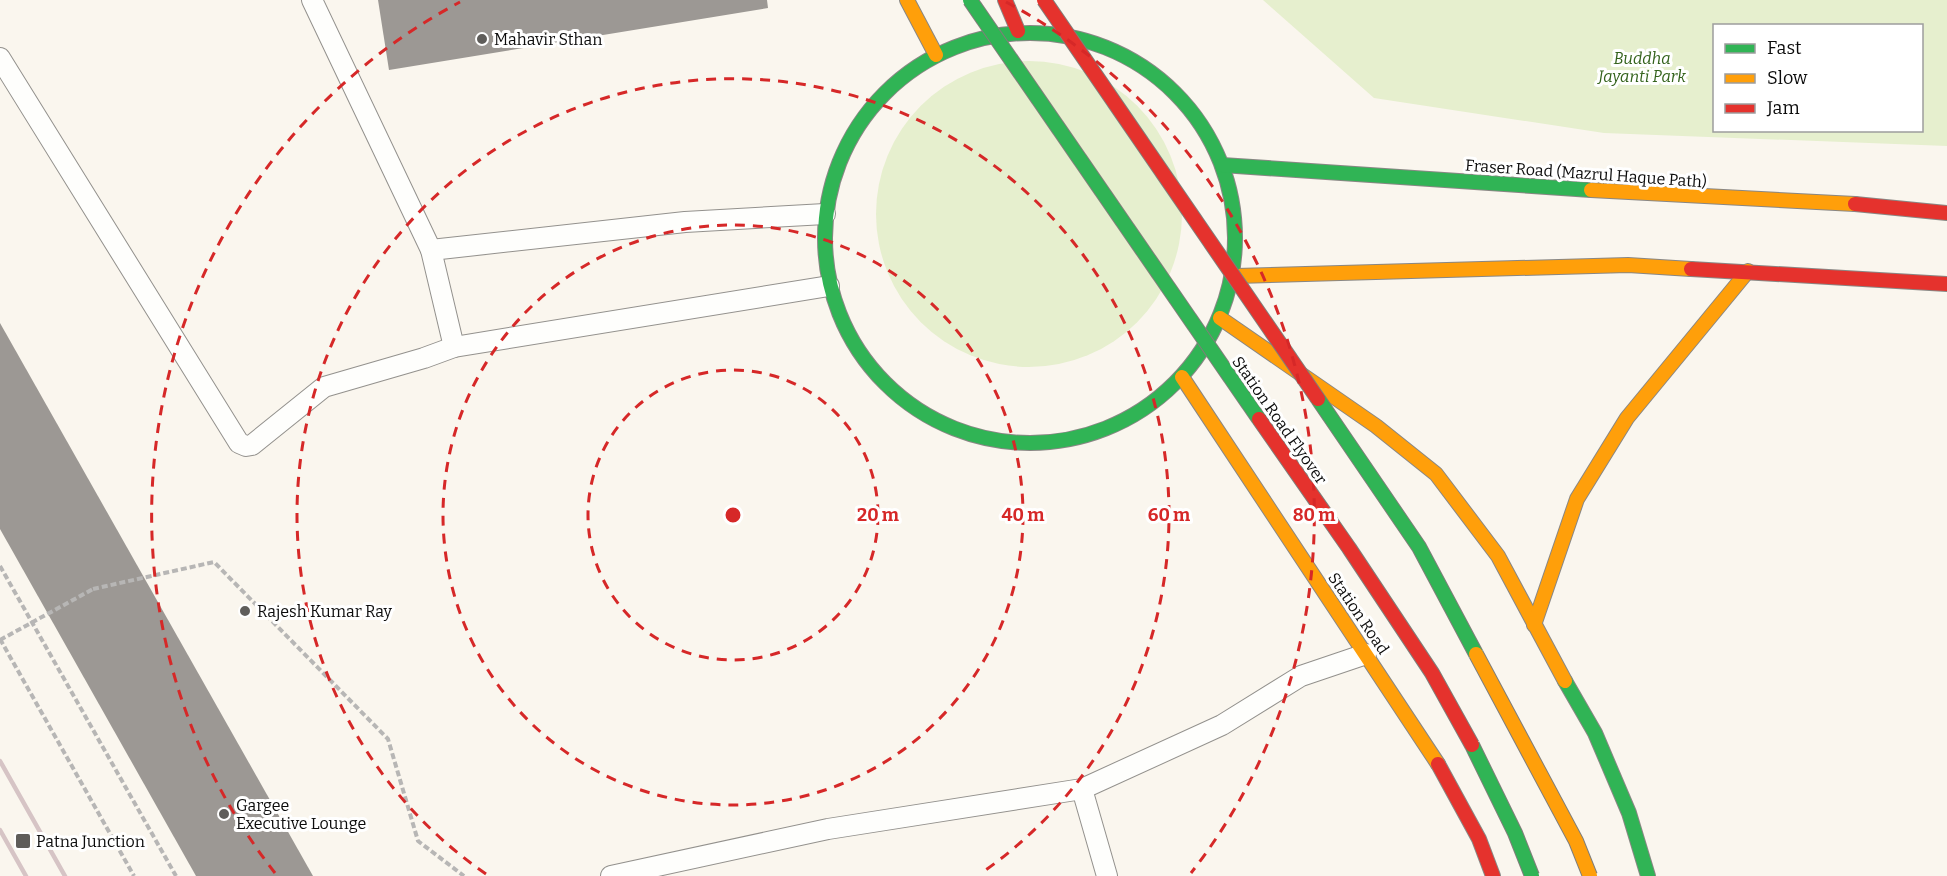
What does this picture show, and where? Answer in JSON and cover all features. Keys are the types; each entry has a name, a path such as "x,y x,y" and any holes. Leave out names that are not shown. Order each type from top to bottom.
{"main road":[{"path":"906,0 936,55"},
{"name":"Station Road Flyover","path":"970,0 1349,548 1432,673 1472,745 1515,833 1532,876"},
{"path":"1005,0 1018,31"},
{"path":"1044,0 1419,547 1576,841 1590,876"},
{"path":"1018,31 1064,34 1131,58 1185,104 1222,165 1236,219 1236,276 1220,318 1182,377 1126,421 1046,444 975,438 911,407 860,357 829,286 825,214 844,147 886,89 936,55 948,48 1018,31"},
{"name":"Fraser Road (Mazrul Haque Path)","path":"1222,165 1629,193 1853,204 1947,213"},
{"path":"1236,276 1628,265 1947,284"},
{"path":"1534,625 1576,500 1627,418 1748,271"},
{"path":"1220,318 1376,426 1436,474 1498,556 1595,733 1629,813 1648,876"},
{"name":"Station Road","path":"1182,377 1433,755 1479,840 1493,876"}],"lane":[{"path":"312,0 431,250 454,347"},
{"path":"0,58 239,443 246,446 252,445 324,387 454,347 829,286"},
{"path":"431,250 685,222 825,214"},
{"path":"612,876 828,829 1082,789 1222,725 1301,676 1366,654"},
{"path":"1082,789 1107,876"}],"path":[{"path":"134,876 0,639 93,589 214,562 388,739 418,841 464,876"},
{"path":"0,566 176,876"}],"green space":[{"name":"Buddha Jayanti Park","path":"1263,0 1947,0 1947,146 1604,133 1374,98"},
{"path":"1029,61 1059,64 1087,73 1114,87 1137,106 1156,129 1170,156 1179,184 1182,214 1179,244 1170,272 1156,299 1137,322 1114,341 1087,355 1059,364 1029,367 999,364 971,355 944,341 921,322 902,299 888,272 879,244 876,214 879,184 888,156 902,129 921,106 944,87 971,73 999,64"}],"building":[{"name":"Mahavir Sthan","path":"378,0 767,0 768,8 389,70"},
{"path":"0,323 313,876 196,876 0,529"}],"railway":[{"path":"0,761 65,876"},
{"path":"0,830 26,876"}],"traffic: fast":[{"path":"970,0 1259,419"},
{"path":"1030,33 1070,37 1108,49 1144,68 1175,93 1200,124 1219,160 1231,198 1235,238 1231,278 1219,316 1200,352 1175,383 1144,408 1108,427 1070,439 1030,443 990,439 952,427 916,408 885,383 860,352 841,316 829,278 825,238 829,198 841,160 860,124 885,93 916,68 952,49 990,37 1030,33"},
{"path":"1222,165 1591,190"},
{"path":"1318,399 1419,547 1476,654"},
{"path":"1565,681 1595,733 1629,813 1648,876"},
{"path":"1472,745 1515,833 1532,876"}],"traffic: slow":[{"path":"907,0 936,55"},
{"path":"1591,190 1855,204"},
{"path":"1236,276 1628,265 1691,269"},
{"path":"1534,625 1577,499 1627,418 1748,271"},
{"path":"1220,318 1376,426 1436,474 1498,556 1565,681"},
{"path":"1182,377 1438,764"},
{"path":"1476,654 1576,841 1590,876"}],"traffic: jam":[{"path":"1005,0 1018,31"},
{"path":"1044,0 1318,399"},
{"path":"1855,204 1947,213"},
{"path":"1691,269 1947,284"},
{"path":"1259,419 1432,673 1472,745"},
{"path":"1438,764 1479,839 1493,876"}],"place":[{"name":"Mahavir Sthan","path":"482,39"},
{"name":"Rajesh Kumar Ray","path":"245,611"},
{"name":"Gargee Executive Lounge","path":"224,814"},
{"name":"Patna Junction","path":"23,841"}]}
